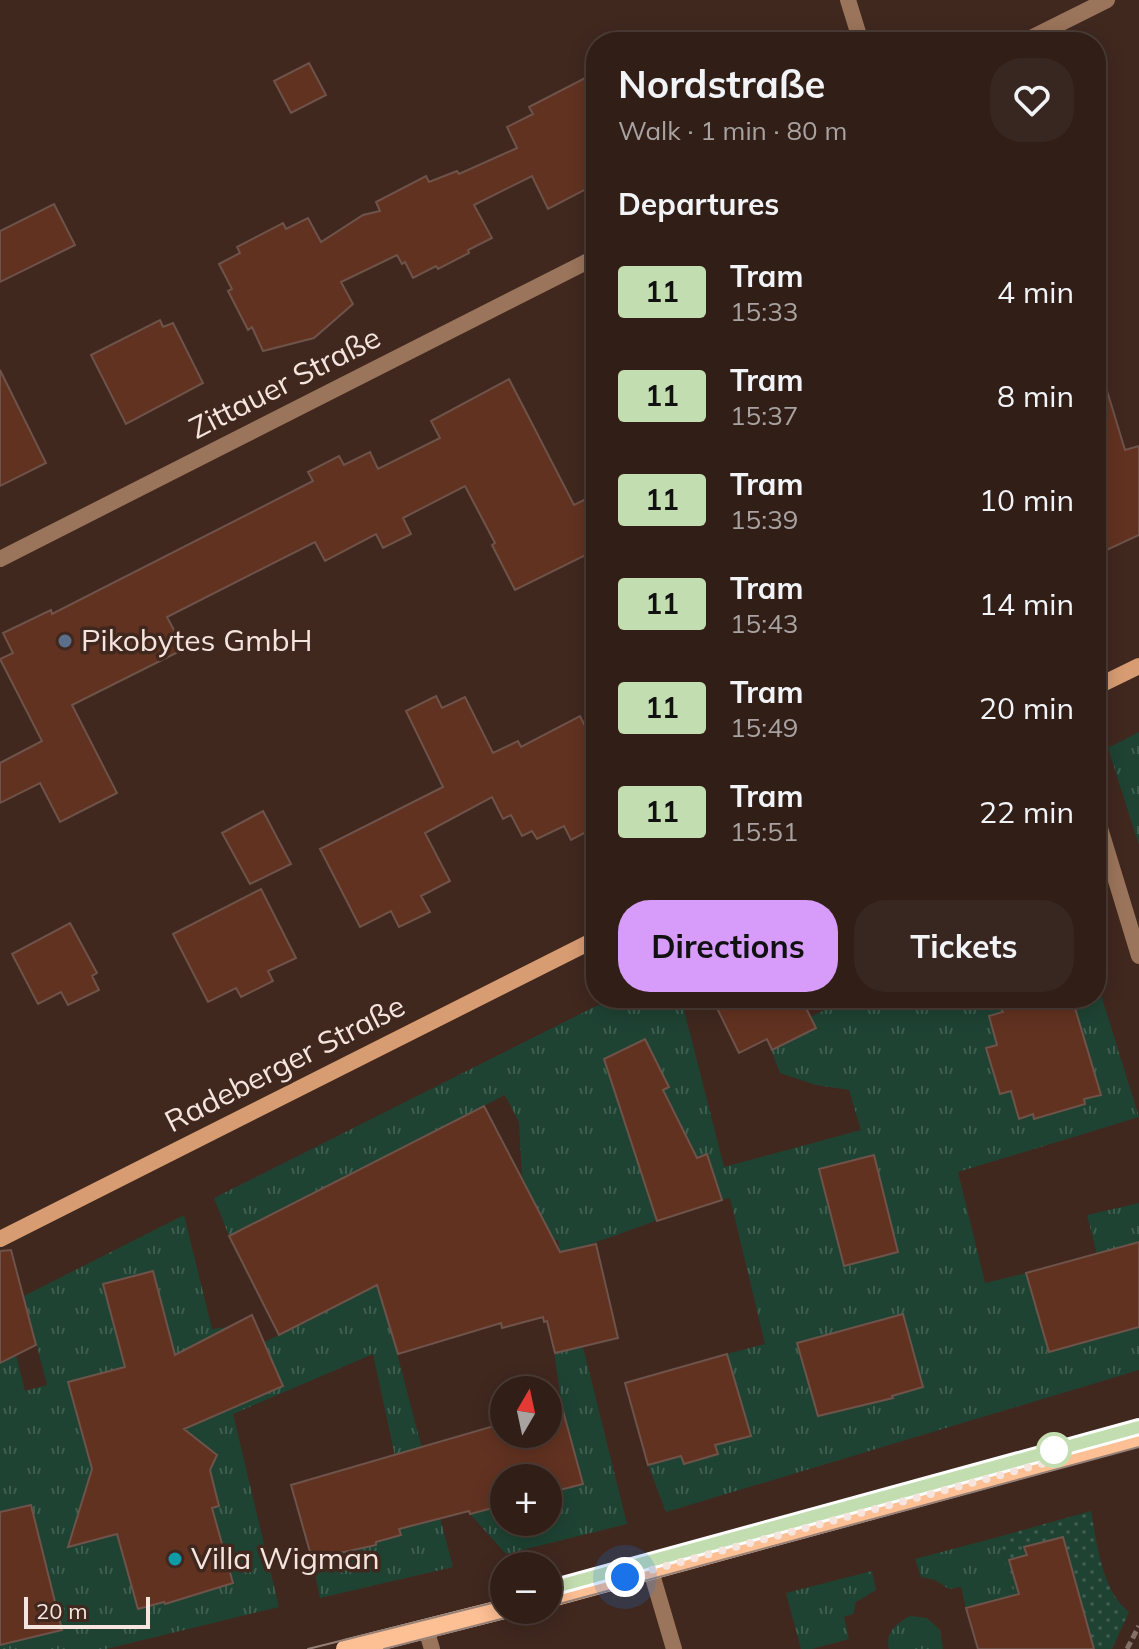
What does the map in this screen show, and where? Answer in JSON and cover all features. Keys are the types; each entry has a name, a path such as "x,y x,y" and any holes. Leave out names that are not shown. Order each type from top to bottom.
{"main road":[{"path":"562,1594 1139,1437"},
{"path":"346,1649 490,1613"}],"street":[{"path":"848,0 858,32"},
{"path":"1043,32 1107,0"},
{"name":"Zittauer Straße","path":"0,559 586,262"},
{"path":"1106,682 1139,666"},
{"path":"1106,848 1139,956"},
{"name":"Radeberger Straße","path":"0,1239 586,944"},
{"path":"651,1571 674,1649"},
{"path":"426,1629 432,1649"}],"path":[{"path":"1127,1649 1139,1626"}],"green space":[{"path":"1139,732 1139,845 1108,748"},
{"path":"592,1008 684,1008 724,1167 861,1130 849,1090 816,1085 780,1073 767,1039 828,1008 1105,1008 1139,1117 958,1172 985,1283 1026,1273 1049,1352 1139,1327 1139,1370 666,1512 648,1465 681,1456 685,1464 717,1454 715,1445 751,1435 727,1354 765,1344 730,1198 560,1252 558,1240 547,1242 388,1319 453,1567 320,1598 312,1559 399,1529 395,1456 373,1354 233,1414 279,1607 106,1649 0,1649 0,1363 16,1355 25,1391 47,1385 24,1296 184,1215 212,1329 229,1327 243,1353 535,1204 522,1177 519,1122 505,1095 229,1236 214,1198"},
{"path":"1139,1203 1139,1242 1097,1254 1087,1215"},
{"path":"583,1347 627,1524 504,1552 470,1514 490,1509 490,1536 562,1536 562,1489 583,1484 562,1407 562,1376 558,1376 554,1351"},
{"path":"1091,1511 1107,1580 1129,1612 1112,1649 1094,1649 1025,1548 1027,1555 1009,1561 1017,1588 1034,1584 1029,1649 998,1537"},
{"path":"998,1537 1014,1595 966,1608 961,1587 949,1589 935,1580 921,1577 915,1559"},
{"path":"872,1571 876,1590 856,1602 853,1614 844,1617 849,1639 801,1649 786,1593"},
{"path":"910,1616 927,1618 940,1630 943,1649 889,1649 893,1629"}],"building":[{"path":"309,63 326,95 291,113 274,81"},
{"path":"585,78 586,189 548,209 532,176 474,205 492,238 438,269 436,266 413,278 405,262 402,264 397,255 341,282 353,304 314,338 263,351 252,327 248,330 228,291 232,289 219,264 240,253 237,247 283,223 286,229 308,218 321,242 363,215 380,211 376,202 426,176 429,182 457,171 459,174 517,148 507,127 533,114 529,107"},
{"path":"54,204 75,245 0,282 0,231"},
{"path":"160,320 163,327 173,323 203,383 126,424 91,355"},
{"path":"0,370 46,463 0,486"},
{"path":"509,379 574,505 586,499 586,555 515,590 465,486 403,518 411,534 383,548 376,534 325,561 315,542 167,617 184,649 72,705 117,793 60,822 40,783 0,803 0,763 42,741 0,659 13,653 3,633 51,610 52,614 313,481 308,472 339,456 344,465 370,452 378,469 440,438 431,421"},
{"path":"1106,387 1125,450 1139,446 1139,535 1106,550"},
{"path":"436,696 442,708 465,697 493,753 518,741 521,747 580,716 586,728 586,832 571,840 564,826 537,839 532,831 522,836 511,815 503,819 492,797 425,833 450,881 421,896 430,912 399,927 391,911 360,927 320,849 443,787 406,711"},
{"path":"263,811 291,864 250,884 222,833"},
{"path":"261,889 296,958 268,971 273,981 241,997 236,988 208,1002 173,934"},
{"path":"70,923 97,973 92,976 99,990 68,1005 61,992 38,1004 12,954"},
{"path":"717,1008 806,1008 816,1028 772,1050 767,1039 739,1053"},
{"path":"1075,1008 1101,1095 1084,1099 1085,1104 1034,1119 1033,1114 1019,1119 1011,1091 1000,1094 986,1048 997,1045 989,1016 1003,1012 1001,1009"},
{"path":"645,1039 669,1087 663,1090 697,1158 707,1154 722,1200 657,1221 604,1059"},
{"path":"484,1106 560,1252 596,1244 618,1338 555,1353 547,1321 544,1322 543,1317 502,1328 501,1323 398,1354 377,1285 279,1335 229,1236"},
{"path":"874,1155 898,1252 844,1266 819,1169"},
{"path":"1139,1242 1139,1327 1049,1352 1026,1273"},
{"path":"11,1250 36,1345 0,1363 0,1251"},
{"path":"153,1271 175,1355 252,1315 283,1386 184,1429 217,1455 210,1470 219,1506 212,1508 233,1583 138,1609 117,1534 68,1547 92,1469 68,1382 125,1367 103,1284"},
{"path":"903,1314 923,1387 893,1398 818,1416 797,1343"},
{"path":"727,1354 751,1436 715,1445 718,1454 684,1464 681,1456 648,1465 625,1383"},
{"path":"562,1407 583,1484 562,1489 562,1464 490,1464 490,1509 399,1529 401,1535 376,1542 376,1545 312,1559 291,1485 490,1427 490,1448 562,1448"},
{"path":"31,1505 62,1630 0,1645 0,1512"},
{"path":"1063,1537 1094,1649 978,1649 966,1608 1019,1594 1009,1560 1027,1555 1024,1547"}],"tram line":[{"path":"562,1585 1139,1427"},
{"name":"11","path":"562,1585 1139,1427"},
{"path":"562,1603 1139,1447"},
{"path":"308,1649 490,1604"},
{"path":"384,1649 490,1622"}],"place":[{"name":"Pikobytes GmbH","path":"65,641"},
{"name":"Villa Wigman","path":"175,1559"}],"route":[{"path":"625,1577 1067,1457 1054,1450"}]}
